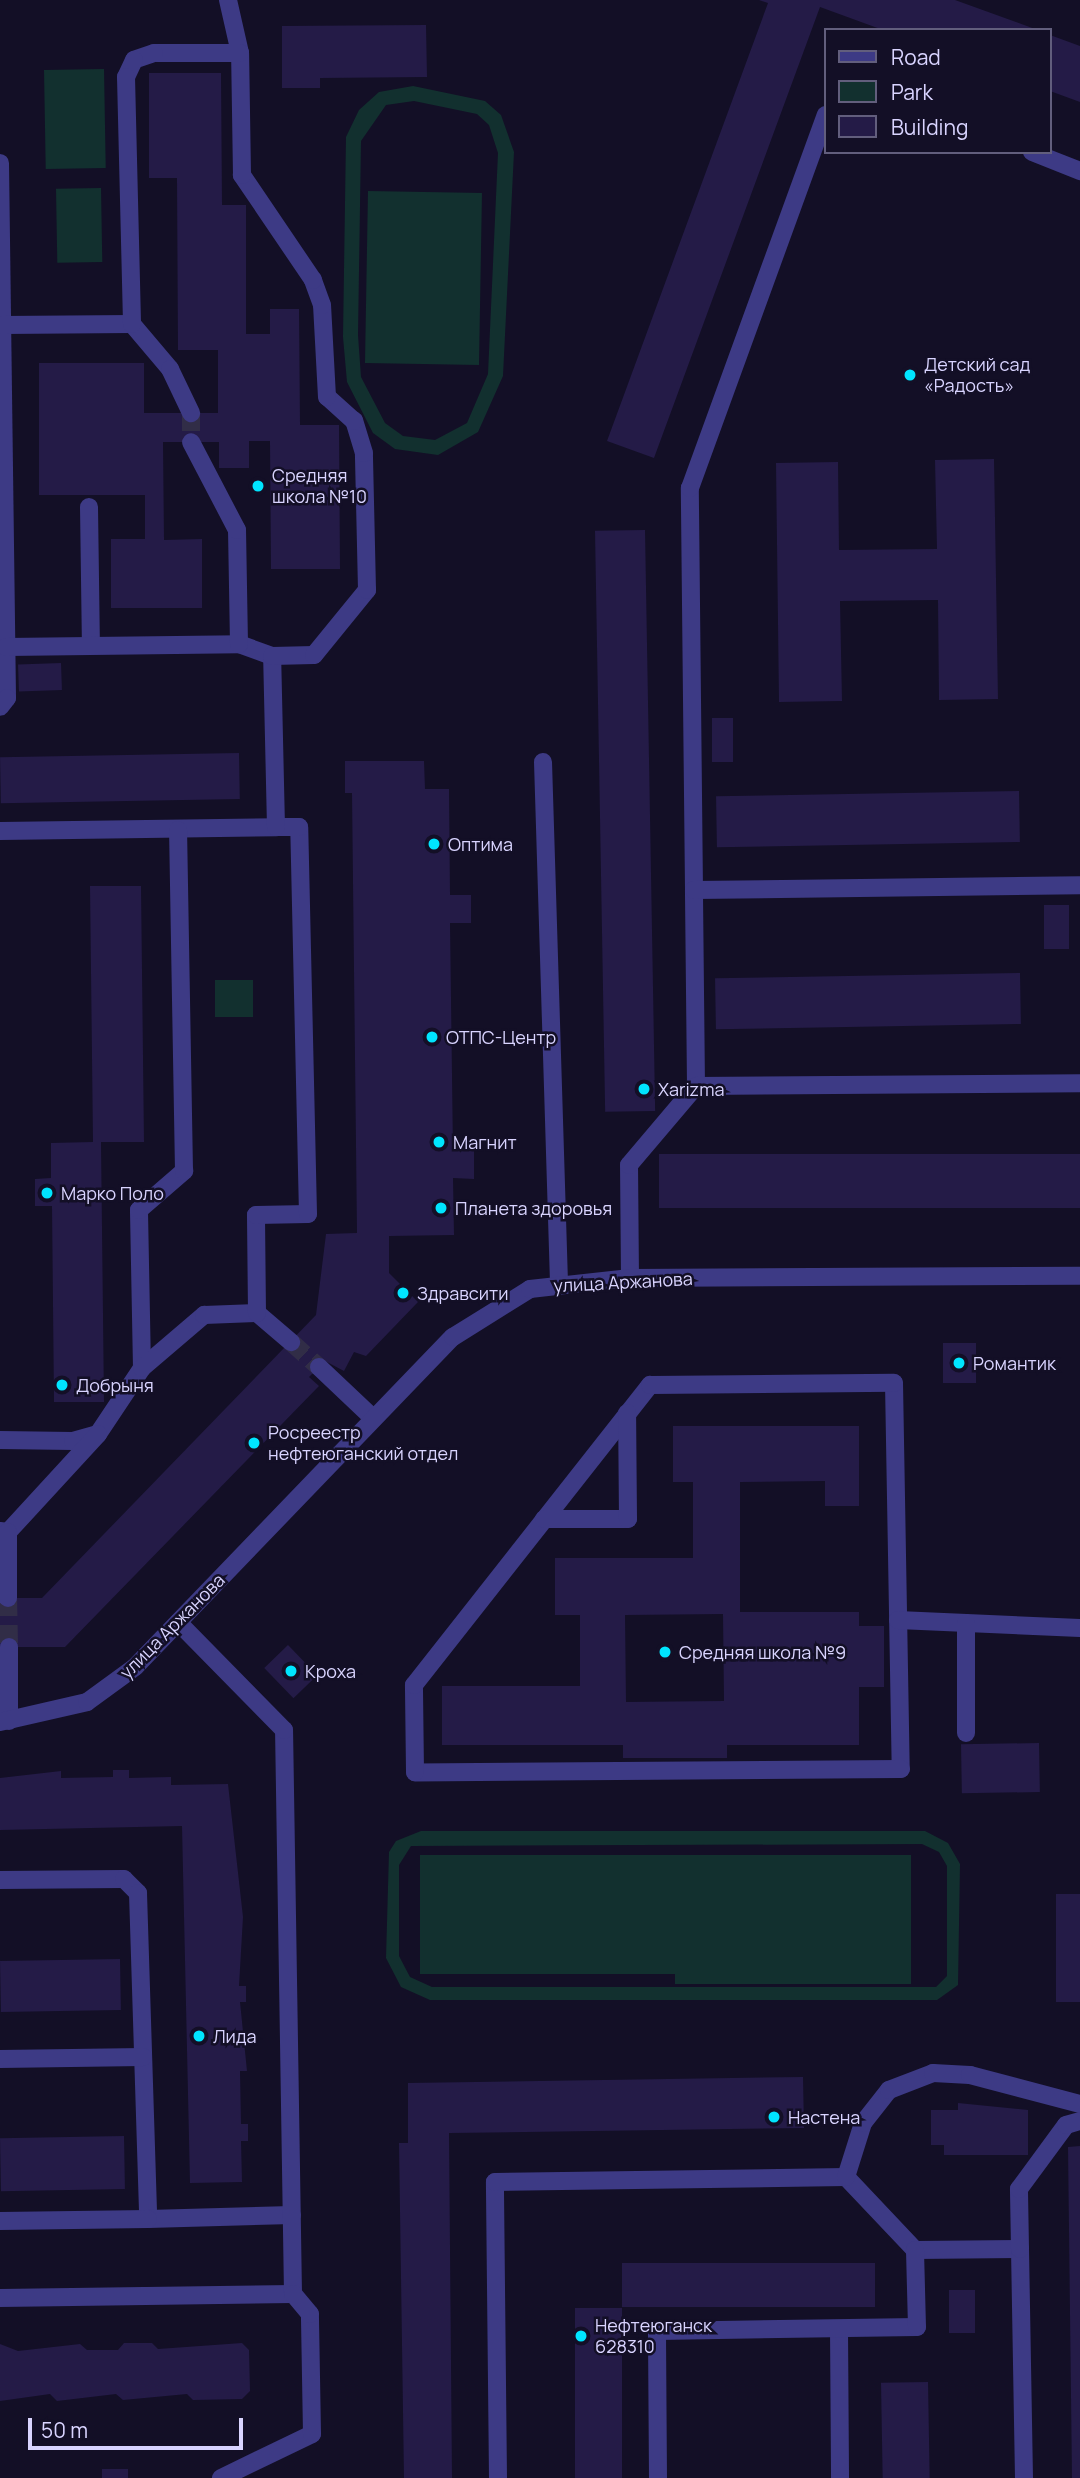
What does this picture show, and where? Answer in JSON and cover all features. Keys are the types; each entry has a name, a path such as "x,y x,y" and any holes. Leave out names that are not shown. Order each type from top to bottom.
{"street":[{"path":"6,647 239,644 272,656 314,655 367,590 364,453 354,421 327,397 322,305 313,280 242,175 240,53 228,0"},
{"path":"191,413 170,369 132,324 126,77 134,60 154,53 240,53"},
{"path":"630,1278 629,1165 696,1087 690,488 824,121"},
{"path":"1037,154 1080,171"},
{"path":"0,163 7,698 0,707"},
{"path":"2,325 132,324"},
{"path":"191,442 237,530 239,644"},
{"path":"89,507 91,645"},
{"path":"272,656 276,827"},
{"path":"543,762 559,1283"},
{"path":"0,831 299,827 308,1214 256,1215 257,1313"},
{"path":"142,1368 139,1210 184,1171 178,830"},
{"path":"694,890 1080,885"},
{"path":"696,1087 1080,1083"},
{"name":"улица Аржанова","path":"5,1721 87,1702 135,1667 373,1418 484,1312 530,1289 559,1283 630,1278 1080,1276"},
{"path":"8,1598 4,1532 98,1434 142,1368 204,1315 257,1313 291,1342"},
{"path":"319,1367 373,1418"},
{"path":"894,1383 901,1769 415,1772 414,1685 627,1413 650,1385 894,1383"},
{"path":"544,1519 628,1519 627,1413"},
{"path":"0,1440 73,1441 98,1434"},
{"path":"898,1620 1080,1628"},
{"path":"178,1622 284,1730 293,2294 310,2314 312,2434 221,2478"},
{"path":"966,1623 966,1733"},
{"path":"5,1721 9,1647"},
{"path":"0,1880 124,1879 138,1893 148,2219"},
{"path":"0,2059 143,2057"},
{"path":"846,2177 863,2123 889,2090 909,2079 970,2075 1080,2104"},
{"path":"1024,2478 1019,2189 1066,2124 1080,2121"},
{"path":"498,2478 495,2182 846,2177 915,2250 917,2328 657,2331 658,2478"},
{"path":"0,2221 292,2215"},
{"path":"915,2250 1020,2249"},
{"path":"0,2298 293,2294"},
{"path":"839,2329 840,2478"}],"green space":[{"path":"104,69 106,168 46,169 44,70"},
{"path":"413,86 485,101 501,115 514,152 503,376 478,432 438,455 395,449 373,433 347,382 343,337 346,137 359,110 379,92","holes":["414,101 477,114 489,125 498,153 488,374 467,423 435,440 403,436 385,423 361,377 358,335 361,141 386,105"]},
{"path":"101,188 102,262 57,263 56,189"},
{"path":"368,191 482,193 479,365 365,363"},
{"path":"215,980 253,980 253,1017 215,1017"},
{"path":"421,1831 925,1831 948,1843 960,1864 958,1985 937,2000 430,2000 401,1987 386,1958 389,1852 396,1841","holes":["922,1844 939,1852 947,1866 947,1976 936,1987 432,1987 410,1977 399,1956 399,1865 411,1846"]},
{"path":"420,1855 911,1855 911,1984 675,1984 675,1974 420,1974"}],"building":[{"path":"759,0 955,0 1032,28 878,28 820,7 654,458 607,441 768,3"},
{"path":"426,25 427,77 320,78 320,88 282,88 282,26"},
{"path":"1052,36 1080,46 1080,102 1052,92"},
{"path":"149,73 221,73 222,205 246,205 246,334 270,334 270,309 299,309 300,425 339,425 340,569 271,569 270,441 249,441 249,468 219,468 219,442 163,442 164,540 202,539 202,608 111,608 111,539 145,539 145,495 39,495 39,363 144,363 144,413 218,413 218,350 178,350 177,178 149,178"},
{"path":"994,459 998,699 939,700 938,600 840,601 842,701 779,702 776,463 838,462 839,550 937,549 935,460"},
{"path":"645,530 655,1111 605,1112 595,531"},
{"path":"61,663 62,690 19,691 18,665"},
{"path":"712,718 733,718 733,762 712,762"},
{"path":"239,753 240,799 1,803 0,757"},
{"path":"345,761 424,761 425,789 449,789 450,895 471,895 471,923 450,923 453,1151 474,1151 474,1179 453,1178 454,1235 389,1236 389,1273 418,1302 366,1356 354,1352 344,1371 325,1361 309,1377 319,1386 65,1647 0,1647 0,1598 42,1598 316,1315 326,1234 357,1233 352,793 345,793"},
{"path":"1019,791 1020,842 717,847 716,796"},
{"path":"90,886 141,886 144,1142 101,1142 104,1402 54,1402 52,1206 35,1206 35,1179 51,1178 51,1143 93,1142"},
{"path":"1044,905 1069,905 1069,949 1044,949"},
{"path":"1020,973 1021,1024 716,1029 715,978"},
{"path":"659,1154 1080,1154 1080,1208 659,1208"},
{"name":"Романтик","path":"943,1343 976,1343 976,1383 943,1383"},
{"path":"673,1426 859,1426 859,1506 825,1506 825,1481 740,1482 740,1612 859,1612 859,1626 884,1626 884,1687 859,1687 859,1745 727,1745 727,1758 623,1758 623,1745 442,1745 442,1686 580,1686 580,1615 555,1615 555,1558 693,1558 693,1482 673,1482","holes":["723,1614 724,1701 626,1702 625,1615"]},
{"name":"Кроха","path":"288,1645 317,1675 293,1698 264,1668"},
{"path":"1039,1743 1040,1792 962,1793 961,1744"},
{"path":"113,1770 129,1770 129,1778 171,1777 171,1785 228,1784 243,1917 239,1986 246,1986 246,2002 240,2002 247,2071 240,2071 241,2124 248,2124 248,2141 241,2141 242,2182 190,2183 182,1826 0,1830 0,1778 61,1771 61,1778 113,1777"},
{"path":"1056,1894 1080,1894 1080,2002 1056,2002"},
{"path":"120,1959 121,2010 1,2012 0,1961"},
{"path":"803,2077 804,2128 449,2133 452,2478 404,2478 399,2143 408,2143 408,2083"},
{"path":"958,2103 1028,2110 1028,2155 944,2155 944,2145 931,2145 931,2110 958,2110"},
{"path":"124,2136 125,2189 1,2191 0,2138"},
{"path":"1080,2146 1080,2478 1072,2478 1068,2147"},
{"path":"622,2263 875,2263 875,2307 622,2307"},
{"path":"949,2290 975,2290 975,2333 949,2333"},
{"path":"575,2308 622,2308 622,2478 575,2478"},
{"path":"124,2343 152,2343 158,2349 242,2343 249,2350 250,2391 242,2399 193,2400 187,2394 123,2400 116,2394 57,2401 50,2394 0,2401 0,2344 18,2351 80,2344 87,2350 118,2350"},
{"path":"928,2382 930,2478 883,2478 881,2383"},
{"path":"102,2469 128,2469 128,2478 102,2478"}],"tunnel":[{"path":"191,413 191,442"},
{"path":"291,1342 319,1367"},
{"path":"8,1598 9,1647"}],"place":[{"name":"Детский сад «Радость»","path":"910,375"},
{"name":"Средняя школа №10","path":"258,486"},
{"name":"Оптима","path":"434,844"},
{"name":"ОТПС-Центр","path":"432,1037"},
{"name":"Xarizma","path":"644,1089"},
{"name":"Магнит","path":"439,1142"},
{"name":"Марко Поло","path":"47,1193"},
{"name":"Планета здоровья","path":"441,1208"},
{"name":"Здравсити","path":"403,1293"},
{"name":"Романтик","path":"959,1363"},
{"name":"Добрыня","path":"62,1385"},
{"name":"Росреестр нефтеюганский отдел","path":"254,1443"},
{"name":"Средняя школа №9","path":"665,1652"},
{"name":"Кроха","path":"291,1671"},
{"name":"Лида","path":"199,2036"},
{"name":"Настена","path":"774,2117"},
{"name":"Нефтеюганск 628310","path":"581,2336"}]}
